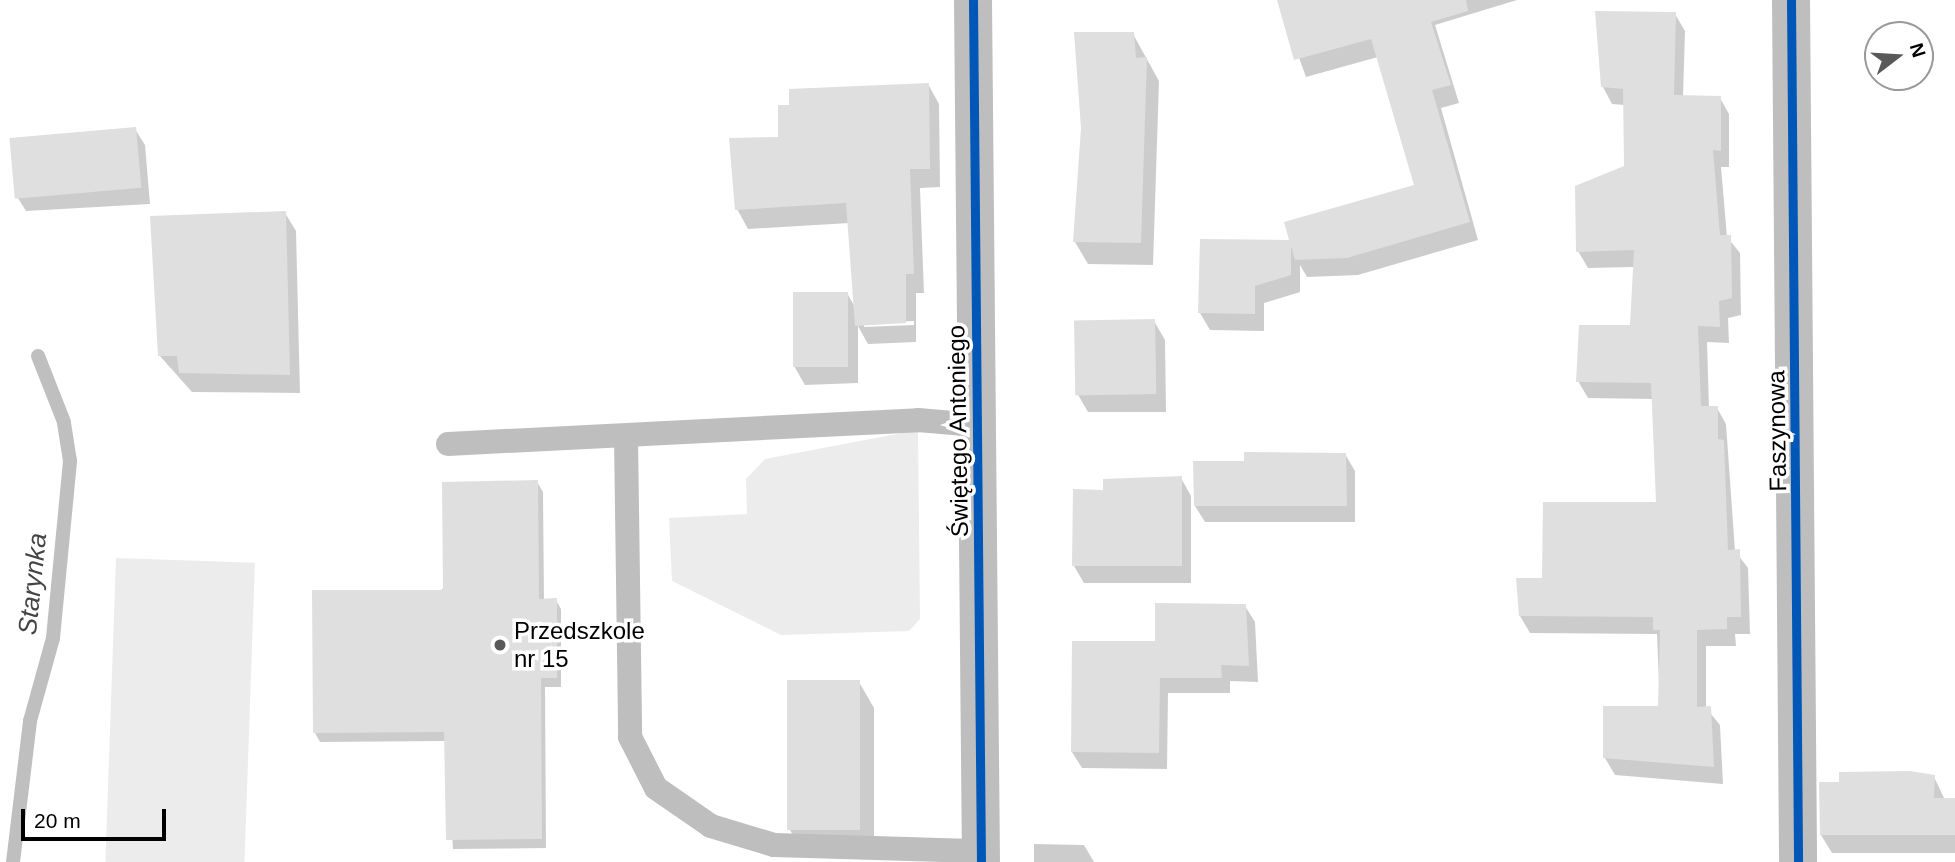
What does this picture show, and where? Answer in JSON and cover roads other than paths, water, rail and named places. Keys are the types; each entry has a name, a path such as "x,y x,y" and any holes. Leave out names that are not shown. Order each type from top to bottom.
{"street":[{"name":"Świętego Antoniego","path":"973,0 981,856"},
{"name":"Faszynowa","path":"1791,0 1798,862"}],"lane":[{"path":"448,444 918,420 977,425"},
{"path":"626,437 630,737 656,788 711,826 774,845 981,856"}],"waterway":[{"name":"Starynka","path":"13,862 30,721 53,638 70,461 64,422 38,356"}],"place":[{"name":"Przedszkole nr 15","path":"500,645"}]}
